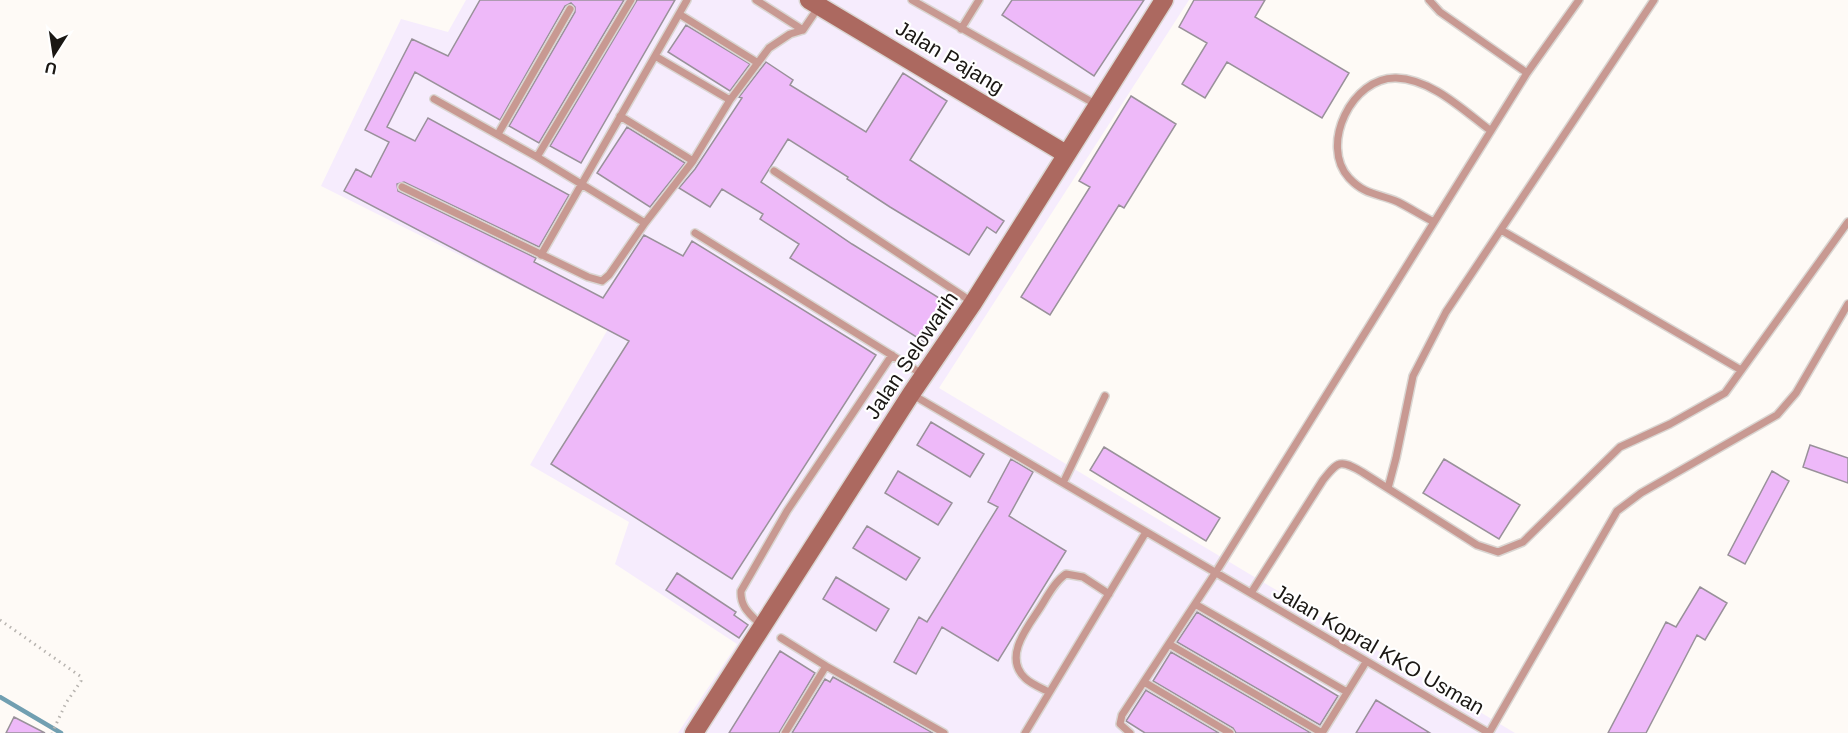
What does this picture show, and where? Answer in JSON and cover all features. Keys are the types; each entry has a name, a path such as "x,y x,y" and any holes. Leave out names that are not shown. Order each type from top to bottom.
{"main road":[{"name":"Jalan Selowarih","path":"694,733 911,394 973,303 1164,0"},
{"name":"Jalan Pajang","path":"815,3 1066,154"}],"lane":[{"path":"537,157 631,0"},
{"path":"541,255 687,0"},
{"path":"756,0 803,30"},
{"path":"912,0 961,30 1097,105"},
{"path":"961,30 979,0"},
{"path":"1429,0 1440,12 1527,73"},
{"path":"1130,733 1120,724 1122,715 1216,572 1527,73 1579,0"},
{"path":"1388,489 1413,376 1446,312 1654,0"},
{"path":"402,187 541,255 588,277 602,281 609,275 693,160 730,100 769,48 790,34 803,30 815,3"},
{"path":"498,134 570,9"},
{"path":"680,14 758,63"},
{"path":"655,56 730,100"},
{"path":"1434,222 1397,201 1377,197 1363,190 1348,177 1340,161 1337,145 1341,126 1354,100 1370,85 1395,78 1421,83 1491,131"},
{"path":"434,99 498,134 645,223"},
{"path":"620,116 693,160"},
{"path":"774,171 973,303"},
{"path":"1251,593 1323,480 1336,464 1348,464 1477,545 1498,552 1523,542 1620,447 1670,424 1725,393 1848,222"},
{"path":"1501,230 1741,370"},
{"path":"695,233 924,375"},
{"name":"Jalan Kopral KKO Usman","path":"911,394 1489,733 1617,512 1641,493 1777,415 1796,393 1848,304"},
{"path":"762,626 743,606 741,591 787,511 892,355"},
{"path":"1063,483 1105,396"},
{"path":"1025,733 1146,532"},
{"path":"1049,692 1026,680 1016,663 1016,653 1021,636 1050,592 1066,574 1076,574 1109,594"},
{"path":"1195,604 1347,692"},
{"path":"781,638 944,733"},
{"path":"1169,644 1322,733 1366,662"},
{"path":"785,733 826,666"},
{"path":"1144,682 1230,733"}],"path":[{"path":"0,620 80,676 81,681 52,733"}],"shaded area":[{"path":"466,0 1189,0 939,388 1515,733 678,733 737,644 615,564 629,522 530,465 608,329 321,186 401,19 448,32"}],"building":[{"path":"480,0 624,0 539,143 509,126 575,12 575,7 571,3 565,6 500,120 415,72 387,127 415,141 428,118 569,195 539,247 404,182 397,184 398,191 536,258 534,262 603,298 644,235 683,256 692,241 876,355 732,579 551,464 629,341 344,191 356,169 371,177 389,142 365,130 412,39 448,56"},
{"path":"637,0 675,0 581,163 550,146"},
{"path":"1012,0 1144,0 1094,76 1002,15"},
{"path":"1194,0 1265,0 1255,17 1349,73 1322,118 1227,62 1205,98 1182,84 1207,43 1179,27"},
{"path":"686,25 750,64 730,91 668,52"},
{"path":"766,62 793,80 790,85 866,132 903,73 947,101 910,160 1004,221 996,233 987,227 969,255 890,207 788,139 761,182 852,244 944,301 926,329 932,333 926,343 790,258 799,244 760,219 763,214 722,189 710,207 679,188 695,169 742,98 739,97"},
{"path":"1131,96 1176,124 1124,208 1119,205 1050,315 1021,297 1090,187 1079,181"},
{"path":"627,127 685,163 650,207 597,173"},
{"path":"931,422 984,454 970,477 917,445"},
{"path":"1810,445 1848,458 1848,483 1803,467"},
{"path":"1104,447 1220,518 1206,541 1090,470"},
{"path":"1011,459 1033,472 1009,516 1066,551 998,661 942,627 916,674 894,662 919,617 927,622 998,507 988,502"},
{"path":"1444,459 1520,505 1499,539 1423,493"},
{"path":"898,471 952,503 938,525 885,493"},
{"path":"1772,471 1789,481 1745,564 1728,555"},
{"path":"867,526 920,558 906,580 853,548"},
{"path":"677,573 736,612 734,615 748,625 739,638 666,590"},
{"path":"836,577 889,609 876,631 823,599"},
{"path":"1700,587 1727,603 1705,640 1697,635 1646,733 1608,733 1666,622 1676,627"},
{"path":"1197,612 1338,696 1320,725 1177,642"},
{"path":"780,651 815,673 779,733 729,733"},
{"path":"1171,652 1311,733 1236,733 1233,728 1153,681"},
{"path":"833,677 933,733 792,733 825,679 830,682"},
{"path":"1146,690 1219,733 1145,733 1126,721"},
{"path":"1376,700 1430,733 1356,733"},
{"path":"14,717 45,733 6,733"}],"waterway":[{"path":"0,697 61,733"}]}
